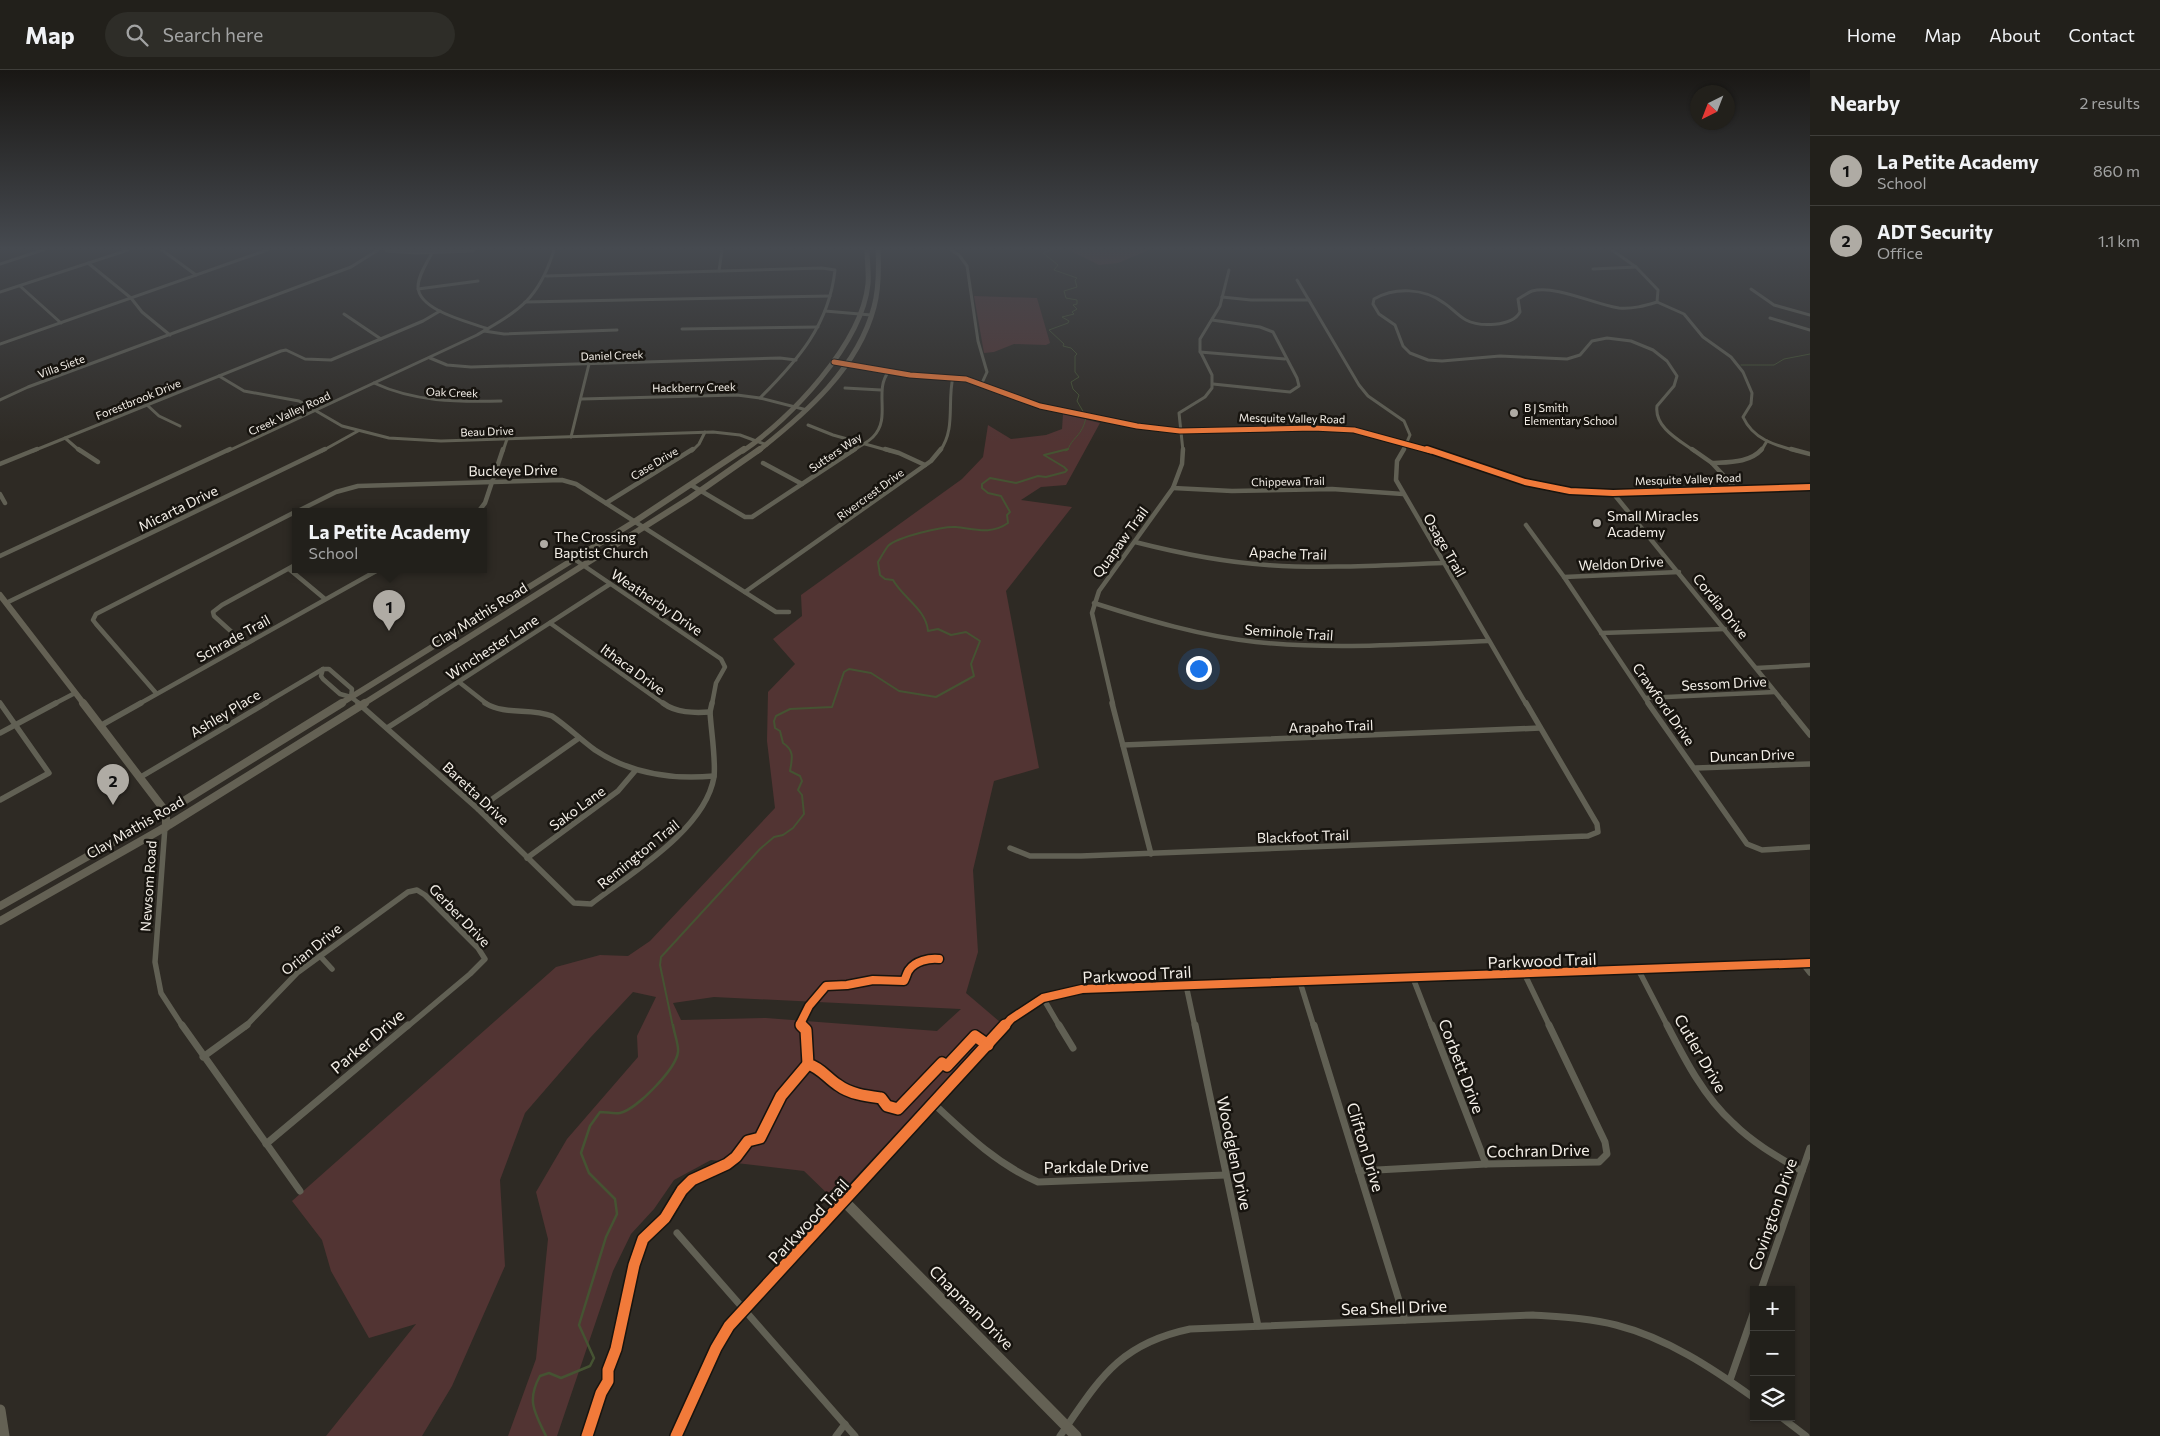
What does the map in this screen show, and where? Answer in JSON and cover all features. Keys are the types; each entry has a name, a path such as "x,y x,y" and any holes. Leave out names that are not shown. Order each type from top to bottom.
{"street":[{"path":"51,314 61,323"},
{"path":"0,344 87,314"},
{"path":"144,314 170,335"},
{"name":"Villa Siete","path":"0,400 28,387 226,314"},
{"path":"344,314 380,339 435,314"},
{"path":"447,314 486,330 504,334 617,330"},
{"name":"Creek Valley Road","path":"0,556 430,358 486,330 509,314"},
{"path":"760,398 796,360 818,327 824,314"},
{"path":"860,314 871,315"},
{"name":"Clay Mathis Road","path":"0,906 166,812 634,522 757,441 796,407 834,362 848,342 860,314"},
{"path":"974,314 978,341 987,372 982,383"},
{"path":"1212,320 1273,332 1285,359 1297,378 1299,386 1290,392 1213,384 1214,377 1200,352 1198,343 1203,329 1216,314"},
{"path":"1317,314 1359,385 1368,396 1404,421 1410,435 1408,443"},
{"path":"1379,314 1395,325 1403,346 1410,353 1428,360 1442,361 1474,356 1558,360 1580,355 1592,341 1598,338 1618,339 1642,344 1667,360 1677,376 1674,387 1658,402 1656,408 1658,418 1674,436 1712,463 1736,489"},
{"path":"1458,314 1469,322 1491,323 1508,321 1520,314"},
{"path":"1683,314 1703,337 1730,357 1743,372 1752,393 1751,404 1743,416 1745,425 1751,432 1767,441 1810,454"},
{"name":"Clay Mathis Road","path":"0,921 166,827 584,566 767,446 806,410 847,364 865,331 871,315"},
{"path":"1770,318 1810,330"},
{"path":"682,329 818,327"},
{"name":"Forestbrook Drive","path":"0,464 283,350 305,359 328,361 380,339"},
{"path":"1200,352 1285,359"},
{"name":"Daniel Creek","path":"430,358 443,364 465,367 774,358 796,360"},
{"name":"Mesquite Valley Road","path":"834,362 889,372 953,377 982,383 1020,400 1072,414 1158,429 1328,428 1369,433 1408,443 1525,482 1570,491 1613,493 1810,487"},
{"path":"571,437 589,364"},
{"name":"Sutters Way","path":"700,491 747,518 752,517 865,443 876,433 882,419 882,380 889,372"},
{"name":"Beau Drive","path":"219,376 244,391 299,401 334,422 358,431 380,436 414,440 507,439 705,432 732,434 767,446"},
{"name":"Rivercrest Drive","path":"745,592 925,465 941,450 948,439 952,422 950,393 953,377"},
{"name":"Oak Creek","path":"374,383 398,394 426,401 501,401"},
{"name":"Quapaw Trail","path":"1151,854 1092,620 1094,604 1099,591 1173,488 1183,457 1178,420 1179,413 1190,404 1209,394 1213,384"},
{"path":"845,388 881,390"},
{"name":"Hackberry Creek","path":"581,399 723,394 760,398 806,410"},
{"path":"147,405 159,416 180,426"},
{"path":"808,425 833,435 899,453 925,465"},
{"name":"Micarta Drive","path":"6,603 320,452 358,431"},
{"name":"Case Drive","path":"606,503 691,451 699,444 705,432"},
{"path":"65,438 86,456 98,462"},
{"path":"481,508 493,481 507,439"},
{"path":"1712,463 1735,461 1752,456 1760,452 1767,441"},
{"name":"Osage Trail","path":"1408,443 1400,455 1395,468 1396,480 1597,824 1598,832"},
{"path":"763,463 802,484"},
{"name":"Buckeye Drive","path":"303,508 336,492 353,487 562,480 576,484 776,612 789,612"},
{"path":"691,485 700,491"},
{"name":"Chippewa Trail","path":"1173,488 1232,491 1332,488 1403,494"},
{"name":"Cordia Drive","path":"1613,493 1810,735"},
{"path":"0,494 5,503"},
{"name":"Buckeye Drive","path":"156,693 93,620 96,614 292,514"},
{"name":"Crawford Drive","path":"1526,525 1564,577 1645,698 1696,768 1747,844 1762,850 1810,847"},
{"name":"Apache Trail","path":"1135,542 1210,559 1264,565 1337,566 1443,563"},
{"name":"Weatherby Drive","path":"574,559 721,659 725,667"},
{"path":"245,644 214,616 213,612 222,604 292,567"},
{"name":"Weldon Drive","path":"1564,577 1679,572"},
{"path":"294,573 325,599"},
{"name":"Schrade Trail","path":"100,726 373,573"},
{"name":"Winchester Lane","path":"387,728 610,584"},
{"path":"0,595 166,812"},
{"name":"Seminole Trail","path":"1094,604 1173,627 1264,643 1343,646 1488,640"},
{"name":"Ithaca Drive","path":"550,623 671,709 697,713 710,712"},
{"path":"1601,633 1725,629"},
{"path":"428,649 438,657"},
{"path":"1756,668 1810,665"},
{"name":"Remington Trail","path":"584,905 597,901 676,839 688,827 708,797 714,776 710,712 712,694 725,667"},
{"path":"323,669 320,676 330,686 340,679"},
{"name":"Baretta Drive","path":"323,669 329,669 352,689 351,697"},
{"name":"Ashley Place","path":"139,778 323,669"},
{"path":"459,682 486,705 508,712 541,713 552,716 596,751 621,766 635,771 676,777 714,776"},
{"name":"Baretta Drive","path":"330,686 340,694 351,697 361,705 478,809 574,903 584,905"},
{"name":"Sessom Drive","path":"1645,698 1775,692"},
{"path":"0,733 75,693"},
{"path":"0,703 49,773 0,800"},
{"name":"Arapaho Trail","path":"1124,745 1540,728"},
{"path":"478,809 579,738"},
{"name":"Duncan Drive","path":"1696,768 1810,764"},
{"name":"Sako Lane","path":"527,858 618,792 635,771"},
{"name":"Newsom Road","path":"166,812 155,962 161,993 203,1057 300,1191"},
{"name":"Blackfoot Trail","path":"1010,848 1030,856 1151,854 1588,836 1598,832"},
{"name":"Orian Drive","path":"203,1057 250,1023 297,973 398,898 408,892 418,890"},
{"name":"Gerber Drive","path":"418,890 478,948 484,959"},
{"path":"320,956 332,969"},
{"name":"Parker Drive","path":"266,1144 470,974 484,959"},
{"path":"1807,964 1810,973"},
{"name":"Parkwood Trail","path":"676,1436 716,1348 729,1326 845,1202 1011,1019 1019,1012 1044,998 1082,990 1186,985 1807,964"},
{"name":"Cutler Drive","path":"1639,971 1698,1080 1715,1105 1745,1134 1802,1171"},
{"name":"Cochran Drive","path":"1359,1171 1486,1164 1599,1162 1607,1154 1605,1142 1525,975"},
{"name":"Corbett Drive","path":"1413,978 1486,1164"},
{"name":"Clifton Drive","path":"1300,982 1405,1320"},
{"name":"Woodglen Drive","path":"1186,985 1258,1326"},
{"path":"1044,998 1073,1048"},
{"name":"Parkdale Drive","path":"934,1104 996,1159 1014,1172 1038,1182 1226,1176"},
{"name":"Covington Drive","path":"1762,1286 1810,1148"},
{"name":"Chapman Drive","path":"845,1202 1076,1436"},
{"path":"677,1233 855,1436"},
{"name":"Sea Shell Drive","path":"1060,1436 1112,1368 1130,1351 1159,1336 1190,1329 1533,1315 1576,1318 1627,1328 1680,1351 1730,1380 1750,1395"},
{"path":"1730,1380 1750,1322"},
{"path":"0,1410 4,1436"},
{"path":"1785,1421 1806,1436"},
{"path":"836,1436 845,1424"}],"shaded area":[{"path":"977,314 1042,314 1050,343 1046,345 1014,344 994,352 984,353"},
{"path":"1063,414 1100,423 1066,485 1041,487 1021,500 1072,507 1006,591 1039,768 994,781 973,870 978,952 966,993 1000,1022 834,1200 804,1171 711,1160 674,1180 654,1209 631,1234 613,1271 557,1436 508,1436 536,1359 548,1239 536,1192 567,1139 638,1057 637,1036 656,997 633,992 525,1113 500,1180 505,1266 452,1386 422,1436 326,1436 416,1324 369,1338 331,1271 322,1240 292,1201 556,967 600,955 628,956 650,941 775,808 767,741 768,692 795,664 773,639 802,616 801,595 962,479 983,457 988,425 1011,439 1046,435 1062,429","holes":["714,997 961,1009 937,1031 766,1018 681,1020 673,1003"]}],"waterway":[{"path":"1074,314 1062,317 1069,321 1068,323 1049,330 1064,344 1063,346 1071,348 1077,354 1075,356 1075,372 1079,377 1071,382 1073,389 1079,395 1077,401 1084,413"},
{"path":"1741,365 1774,365 1784,359 1810,354"},
{"path":"1065,451 1068,450 1080,433 1086,417"},
{"path":"673,1027 660,965 661,957 760,849 774,837 783,835 793,828 804,814 802,795 798,790 802,781 800,776 790,771 791,752 783,743 780,731 775,728 774,721 776,716 790,709 832,707 844,672 849,669 871,673 899,691 936,697 974,676 971,664 980,641 966,632 951,635 938,629 928,631 919,610 893,580 885,579 880,575 878,562 888,546 901,539 941,528 956,527 989,530 1002,527 1008,523 1007,515 1010,512 1001,496 988,493 982,488 982,484 990,478 1016,483 1038,476 1046,477 1065,472 1067,470 1064,467 1044,455 1068,449"},
{"path":"546,1436 536,1414 533,1393 540,1376 549,1373 561,1378 590,1366 594,1358 579,1325 606,1237 617,1214 615,1199 589,1173 581,1153 590,1126 600,1112 620,1113 627,1110 636,1105 663,1078 676,1059 678,1052 673,1025"}],"cycle path":[{"path":"834,362 910,375 966,379 1040,406 1137,426 1180,431 1313,428 1354,430 1408,443 1525,482 1570,491 1613,493 1810,487"},
{"path":"939,959 930,958 919,963 908,970 904,981 873,980 847,985 826,986 809,1006 800,1024 806,1030 808,1064 820,1070 846,1090 881,1098 887,1106 898,1109 942,1063 947,1066 975,1036 988,1045"},
{"path":"676,1436 716,1348 729,1326 1011,1019 1043,998 1082,989 1810,963"},
{"path":"587,1436 601,1393 608,1381 608,1370 616,1349 634,1265 643,1239 665,1218 682,1190 692,1180 727,1164 736,1157 748,1141 760,1138 781,1096 808,1064"}],"place":[{"name":"B J Smith Elementary School","path":"1514,413"},
{"name":"Small Miracles Academy","path":"1597,523"},
{"name":"The Crossing Baptist Church","path":"544,544"},
{"name":"La Petite Academy","path":"389,631"},
{"name":"ADT Security","path":"113,805"}]}
